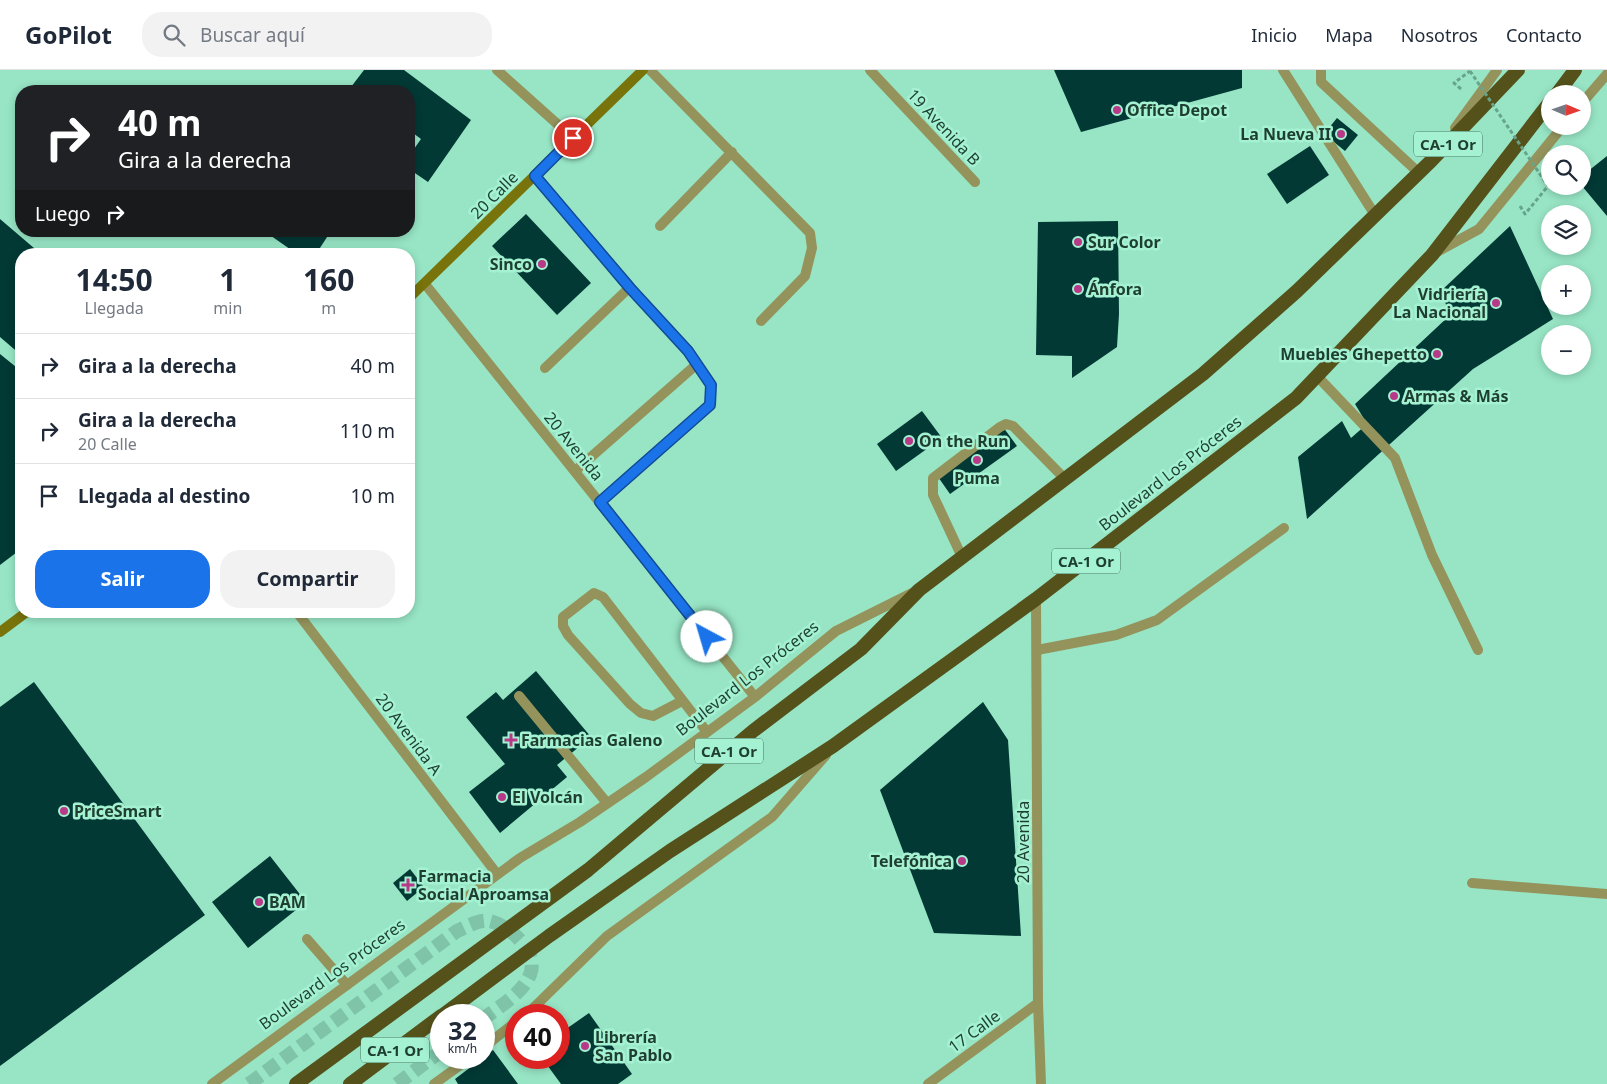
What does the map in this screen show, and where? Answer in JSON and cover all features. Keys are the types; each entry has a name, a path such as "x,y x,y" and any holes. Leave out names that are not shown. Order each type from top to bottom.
{"highway":[{"name":"Boulevard Los Próceres","path":"296,1084 588,870 753,731 861,649 919,590 1203,374 1298,291 1431,161 1518,70"},
{"path":"1564,85 1575,70"},
{"name":"Boulevard Los Próceres","path":"459,1004 670,851 833,746 1036,599 1296,398 1432,255 1541,114"},
{"name":"Boulevard Los Próceres","path":"350,1084 430,1025"}],"main road":[{"name":"20 Calle","path":"415,293 642,70"},
{"path":"0,632 19,618"}],"street":[{"path":"497,70 573,138"},
{"path":"650,70 810,233 812,248 805,276 761,321"},
{"name":"19 Avenida B","path":"870,70 975,182"},
{"path":"1283,70 1375,215"},
{"path":"1321,70 1321,82 1419,173"},
{"name":"Boulevard Los Próceres","path":"1431,161 1497,70"},
{"path":"1591,93 1607,74"},
{"name":"Boulevard Los Próceres","path":"1432,255 1479,229 1556,135"},
{"path":"660,226 732,152"},
{"path":"535,176 630,288 688,351 711,385 710,405 600,502"},
{"name":"20 Avenida","path":"425,284 755,697"},
{"path":"545,368 630,288"},
{"path":"575,471 697,364"},
{"path":"1317,376 1396,458 1432,555 1478,650"},
{"path":"962,557 933,495 933,478 1000,427 1006,424 1013,426 1066,479"},
{"path":"1037,650 1116,635 1157,620 1284,528"},
{"name":"Boulevard Los Próceres","path":"212,1084 497,874 607,803 707,732 755,697 836,631 919,590"},
{"path":"682,702 654,716 641,713 568,635 563,626 562,617 594,593 603,597 707,732"},
{"name":"20 Avenida","path":"1036,599 1038,1003 1041,1084"},
{"name":"20 Avenida A","path":"301,618 497,874"},
{"path":"519,696 607,803"},
{"name":"Boulevard Los Próceres","path":"537,1004 608,936 772,818 833,746"},
{"path":"1472,883 1607,894"},
{"path":"307,939 347,985"},
{"name":"17 Calle","path":"928,1084 1038,1003"},
{"path":"495,1038 505,1031"},
{"path":"434,1084 455,1069"}],"path":[{"path":"1465,86 1460,90 1454,83 1470,71 1541,176"}],"building":[{"path":"364,70 404,70 471,120 428,182 415,173 415,148 421,139 415,134 415,85 353,85"},
{"name":"Office Depot","path":"1054,70 1242,70 1242,88 1081,132"},
{"name":"La Nueva II","path":"1337,118 1358,135 1345,151 1324,134"},
{"path":"1310,146 1329,175 1287,204 1267,174"},
{"path":"1607,156 1607,216 1590,195 1591,169"},
{"name":"Sinco","path":"526,214 591,283 557,315 492,246"},
{"path":"0,219 15,232 15,237 21,237 34,248 15,248 15,350 0,337"},
{"path":"1118,221 1119,314 1117,347 1072,378 1072,356 1036,355 1038,222"},
{"path":"1510,226 1541,293 1541,315 1551,315 1553,319 1473,369 1307,519 1298,457 1342,421 1351,438 1367,424 1355,404 1449,316 1442,290"},
{"path":"273,237 327,237 320,248 288,248"},
{"path":"0,354 15,366 15,554 0,565"},
{"name":"On the Run","path":"922,411 942,438 896,471 877,444"},
{"name":"Puma","path":"1003,427 1017,446 950,494 936,474"},
{"path":"536,671 591,737 557,765 567,777 500,833 469,792 505,764 466,717 496,692 503,700"},
{"name":"PriceSmart","path":"34,682 205,915 0,1066 0,707"},
{"name":"Telefónica","path":"983,702 1008,740 1021,936 934,933 880,790"},
{"name":"BAM","path":"270,856 306,902 248,948 212,902"},
{"name":"Farmacia Social Aproamsa","path":"410,869 424,887 407,901 393,883"},
{"name":"Librería San Pablo","path":"589,1013 632,1074 618,1084 561,1084 550,1069 570,1069 570,1026"},
{"path":"495,1053 505,1069 518,1084 458,1084 455,1079 468,1069 495,1069"}],"tunnel":[{"path":"249,1084 457,931 477,922 490,921 507,929 522,942 531,959 532,968 525,983 509,1000 495,1010"},
{"path":"397,1084 430,1059"}],"place":[{"name":"Office Depot","path":"1117,110"},
{"name":"La Nueva II","path":"1341,134"},
{"name":"Sur Color","path":"1078,242"},
{"name":"Sinco","path":"542,264"},
{"name":"Ánfora","path":"1078,289"},
{"name":"Vidriería La Nacional","path":"1496,303"},
{"name":"Muebles Ghepetto","path":"1437,354"},
{"name":"Armas & Más","path":"1394,396"},
{"name":"On the Run","path":"909,441"},
{"name":"Puma","path":"977,460"},
{"name":"Farmacias Galeno","path":"511,740"},
{"name":"El Volcán","path":"502,797"},
{"name":"PriceSmart","path":"64,811"},
{"name":"Telefónica","path":"962,861"},
{"name":"Farmacia Social Aproamsa","path":"408,885"},
{"name":"BAM","path":"259,902"},
{"name":"Librería San Pablo","path":"585,1046"}],"route":[{"path":"573,138 535,176 630,288 688,351 711,385 710,405 600,502 707,637"}]}
